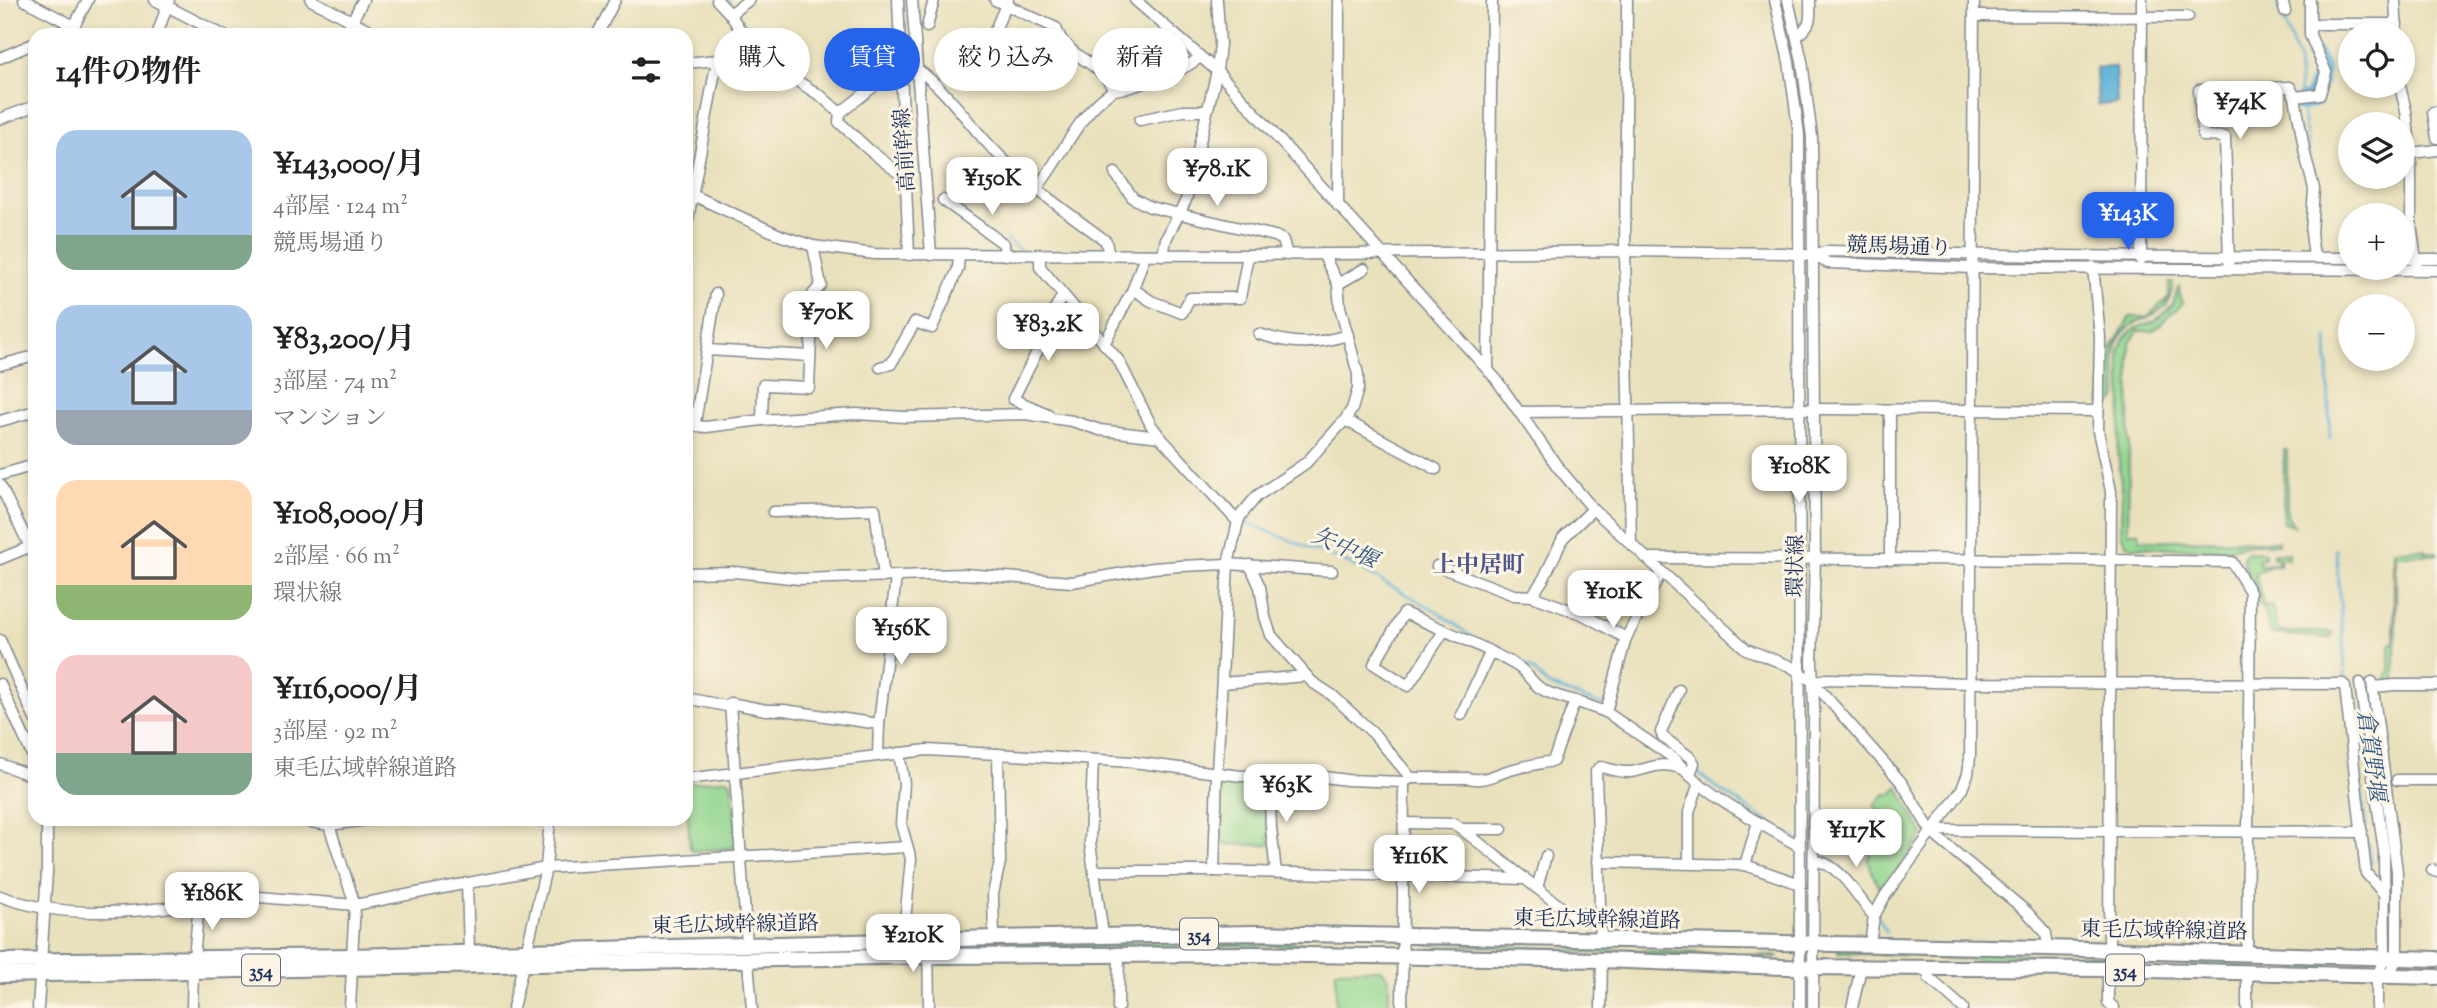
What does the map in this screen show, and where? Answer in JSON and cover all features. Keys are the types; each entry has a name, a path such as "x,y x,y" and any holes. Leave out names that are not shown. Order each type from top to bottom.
{"highway":[{"name":"東毛広域幹線道路","path":"352,962 470,951 526,949 1254,933 1870,944 2437,959"},
{"name":"東毛広域幹線道路","path":"0,961 42,959 194,964 352,962 522,965 928,956 1402,956 1783,967 2108,969 2437,977"},
{"name":"東毛広域幹線道路","path":"0,975 41,975 194,964"}],"street":[{"path":"24,0 72,28"},
{"path":"76,28 88,0"},
{"path":"155,0 168,3 211,28"},
{"path":"311,0 366,28"},
{"path":"348,28 363,0"},
{"path":"601,28 615,0"},
{"path":"717,0 739,28"},
{"path":"730,14 749,0"},
{"name":"高前幹線","path":"898,0 899,28"},
{"name":"高前幹線","path":"912,0 914,28"},
{"path":"927,27 934,0"},
{"path":"995,0 1007,2 1056,28 1064,45 1092,65"},
{"path":"1135,0 1217,71 1488,371 1557,466 1593,509 1746,649 1798,670 1813,682 1902,783 1932,833 2027,912 2046,933 2048,948"},
{"path":"1163,255 1166,239 1186,200 1205,111 1217,71 1220,44 1217,0"},
{"path":"1338,206 1339,0"},
{"path":"1488,371 1492,0"},
{"path":"1627,0 1625,251 1631,543"},
{"name":"環状線","path":"1775,0 1790,62 1797,110 1799,846 1800,884 1807,943"},
{"name":"環状線","path":"1788,0 1810,110 1812,137 1815,860 1807,966 1813,1008"},
{"path":"1797,36 1810,23 1810,0"},
{"path":"1870,944 1874,916 1885,896 1961,791 1968,775 1970,757 1974,0"},
{"path":"2141,262 2142,0"},
{"path":"2282,0 2285,11"},
{"path":"2295,97 2320,94 2326,72 2310,35 2310,1"},
{"path":"2397,1 2397,21"},
{"path":"996,28 1007,2"},
{"path":"159,28 168,3"},
{"path":"1974,16 2188,17"},
{"path":"2310,24 2338,25"},
{"path":"0,58 28,46"},
{"path":"1188,66 1200,57"},
{"path":"693,62 714,60"},
{"path":"920,71 932,80 992,149 1036,189 1106,241 1109,256"},
{"path":"693,174 714,74"},
{"path":"2229,268 2225,136 2203,136 2199,90 2290,87 2295,97 2314,189 2311,233 2314,257"},
{"path":"810,89 840,113"},
{"path":"868,91 840,113 839,122 905,178"},
{"name":"高前幹線","path":"902,91 909,255"},
{"name":"高前幹線","path":"919,91 931,255"},
{"path":"1036,189 1082,121 1112,91"},
{"path":"0,119 28,109"},
{"path":"1140,120 1183,111 1205,111"},
{"path":"2437,112 2433,112 2437,138"},
{"path":"2415,153 2437,150"},
{"path":"1115,173 1133,198 1150,207 1275,236 1283,240 1287,255"},
{"path":"2411,189 2411,223 2417,264"},
{"path":"693,195 782,236 813,246 909,255 1109,256 1625,251 1814,256"},
{"path":"943,200 1004,244 1005,255"},
{"path":"761,420 763,386 809,387 813,294 821,285 813,246"},
{"name":"競馬場通り","path":"1814,256 1828,251 1973,254 2229,268 2417,264 2437,259"},
{"path":"1214,871 1228,564 1238,522 1257,496 1306,463 1345,420 1352,410 1358,389 1358,374 1338,284 1323,254"},
{"path":"880,367 891,364 915,322 932,328 958,269 959,255"},
{"path":"1104,344 1133,289 1145,255"},
{"path":"1133,289 1151,301 1182,313 1191,298 1240,298 1248,255"},
{"path":"1040,256 1040,267 1124,368 1151,425 1238,522"},
{"name":"競馬場通り","path":"1814,256 1828,263 1973,268 2093,267 2229,256 2338,258"},
{"name":"競馬場通り","path":"2417,264 2437,270"},
{"path":"2093,267 2100,337 2100,447 2111,491 2109,950"},
{"path":"1338,284 1364,269"},
{"path":"693,410 716,294"},
{"path":"1063,295 1039,337 1043,340 1013,399 1061,419 1100,430 1160,437"},
{"path":"1259,334 1294,344 1348,335"},
{"path":"707,350 810,356"},
{"path":"0,365 28,358"},
{"path":"1519,412 1799,409 2098,411"},
{"path":"1890,410 1890,560"},
{"path":"0,421 28,413"},
{"path":"693,424 706,427 761,420 856,414 905,417 1026,414 1061,419"},
{"path":"1345,420 1436,469"},
{"path":"0,475 28,468"},
{"path":"0,485 28,538"},
{"path":"774,512 875,509 884,577"},
{"path":"1532,596 1563,538 1593,509"},
{"path":"0,559 28,547"},
{"path":"1646,558 2232,562 2250,592 2247,953"},
{"path":"693,573 736,572 799,579 964,574 1072,582 1153,568 1228,564 1332,571"},
{"path":"1250,565 1260,587 1271,635 1306,676 1332,695 1374,734 1408,780 1402,1008"},
{"path":"1437,566 1514,595 1532,596 1584,615 1626,638"},
{"path":"1607,709 1626,638 1661,573"},
{"path":"878,755 879,724 896,577"},
{"path":"1444,631 1408,686 1374,664 1404,613 1444,631 1518,666 1537,686 1548,693 1607,709 1689,770 1699,783 1799,846"},
{"path":"0,640 28,703"},
{"path":"1461,716 1490,653"},
{"path":"1222,683 1306,676"},
{"path":"1813,682 1827,679 2109,684 2343,684 2365,873 2385,899"},
{"path":"2360,683 2382,832 2391,958"},
{"path":"0,684 28,746"},
{"path":"2377,1008 2383,976 2391,958 2397,871 2372,685 2437,685"},
{"path":"1679,690 1661,732 1663,737 1691,758 1689,770"},
{"path":"693,699 730,707"},
{"path":"693,778 927,750 1093,760 1241,776 1308,775 1347,780 1474,780 1553,761 1575,701"},
{"path":"747,945 730,703 879,724"},
{"path":"899,753 904,783 901,824 911,859 903,942"},
{"path":"994,938 993,894 1000,862 998,754"},
{"path":"1093,760 1090,843 1103,935"},
{"path":"0,764 28,774"},
{"path":"1601,941 1596,771 1601,767 1631,772 1659,764 1689,770"},
{"path":"1269,776 1276,873"},
{"path":"2397,780 2437,780"},
{"path":"1689,863 1689,811 1699,783"},
{"path":"1745,865 1758,822"},
{"path":"1405,823 1455,824 1570,914 1601,914"},
{"path":"38,1008 46,908 47,826"},
{"path":"329,826 355,905 350,1008"},
{"path":"513,1008 546,868 549,826"},
{"path":"1462,829 1502,829"},
{"path":"1932,833 1942,830 2362,832"},
{"path":"0,896 26,906 120,913 259,897 355,905 546,868 907,847"},
{"path":"1537,888 1546,856"},
{"path":"1815,860 1824,862 1842,877 1874,916"},
{"path":"1598,862 1745,865 1800,884"},
{"path":"1095,871 1214,871 1525,879"},
{"path":"467,883 470,951"},
{"path":"192,1008 199,903"},
{"path":"928,941 929,1008"},
{"path":"1118,1008 1119,955"},
{"path":"1601,1008 1602,960"},
{"path":"748,961 752,1008"},
{"name":"環状線","path":"1800,1008 1807,966"},
{"path":"1852,1008 1861,968"},
{"path":"1927,969 1929,978 1935,985 1963,1008"},
{"path":"2108,969 2108,1002 2114,1008"},
{"path":"2247,973 2247,1008"}],"green space":[{"path":"2169,283 2173,283 2171,296 2166,305 2159,311 2134,324 2119,339 2114,361 2116,399 2111,404 2101,405 2102,351 2110,351 2130,317 2147,317 2169,297"},
{"path":"2179,286 2183,303 2153,331 2138,331 2130,343 2128,532 2139,532 2140,540 2278,541 2278,544 2250,544 2229,549 2133,547 2126,543 2121,533 2122,494 2118,450 2122,402 2119,350 2125,337 2134,329 2164,314 2173,304"},
{"path":"2284,450 2287,450 2287,515 2294,526 2283,523"},
{"path":"2425,549 2425,552 2437,552 2437,555 2396,555 2395,682 2387,682 2387,674 2390,671 2390,645 2394,641 2394,550"},
{"path":"2247,552 2265,553 2265,558 2258,559 2259,565 2278,564 2278,558 2273,558 2273,553 2289,554 2289,559 2280,559 2280,566 2271,566 2255,573 2264,607 2272,606 2278,632 2333,632 2332,638 2271,634 2263,609 2257,600 2256,587 2243,564"},
{"path":"1219,778 1264,781 1270,845 1219,844"},
{"path":"728,779 732,784 737,844 732,848 694,851 690,848 689,826 693,826 693,783"},
{"path":"1898,787 1923,835 1883,890 1877,885 1868,860 1871,854 1860,847 1883,816 1874,805 1885,794 1892,794"},
{"path":"1268,940 1317,945 1379,946 1379,949 1255,945 945,950 945,945"},
{"path":"1426,943 1778,956 1778,958 1539,952"},
{"path":"1838,949 2265,960 2351,969 1946,959 1902,954 1838,953"},
{"path":"1381,969 1389,978 1389,1008 1336,1008 1336,970"}],"water":[{"path":"2115,67 2117,104 2098,105 2096,68"}],"waterway":[{"name":"矢中堰","path":"728,0 731,3"},
{"path":"2276,0 2298,59 2300,94"},
{"name":"矢中堰","path":"739,17 746,28"},
{"path":"2301,103 2313,99 2321,71 2314,55"},
{"name":"倉賀野堰","path":"2301,104 2309,153"},
{"name":"矢中堰","path":"844,119 874,148"},
{"name":"倉賀野堰","path":"2314,169 2318,186"},
{"name":"倉賀野堰","path":"2318,203 2317,233 2322,248"},
{"name":"矢中堰","path":"1006,240 1021,251"},
{"name":"倉賀野堰","path":"2327,337 2330,439"},
{"name":"矢中堰","path":"1243,521 1354,566 1437,611 1473,638"},
{"name":"倉賀野堰","path":"2336,549 2345,668"},
{"name":"矢中堰","path":"1504,653 1530,667 1549,686 1605,706"},
{"name":"倉賀野堰","path":"2345,672 2345,678"},
{"name":"矢中堰","path":"1679,757 1691,766"},
{"name":"倉賀野堰","path":"2358,765 2366,824"},
{"name":"矢中堰","path":"1696,771 1718,789 1797,840"},
{"name":"倉賀野堰","path":"2368,843 2371,865"},
{"name":"矢中堰","path":"1823,856 1833,863"},
{"name":"矢中堰","path":"1879,918 1886,932"}],"district":[{"name":"上中居町","path":"1479,564"}]}
